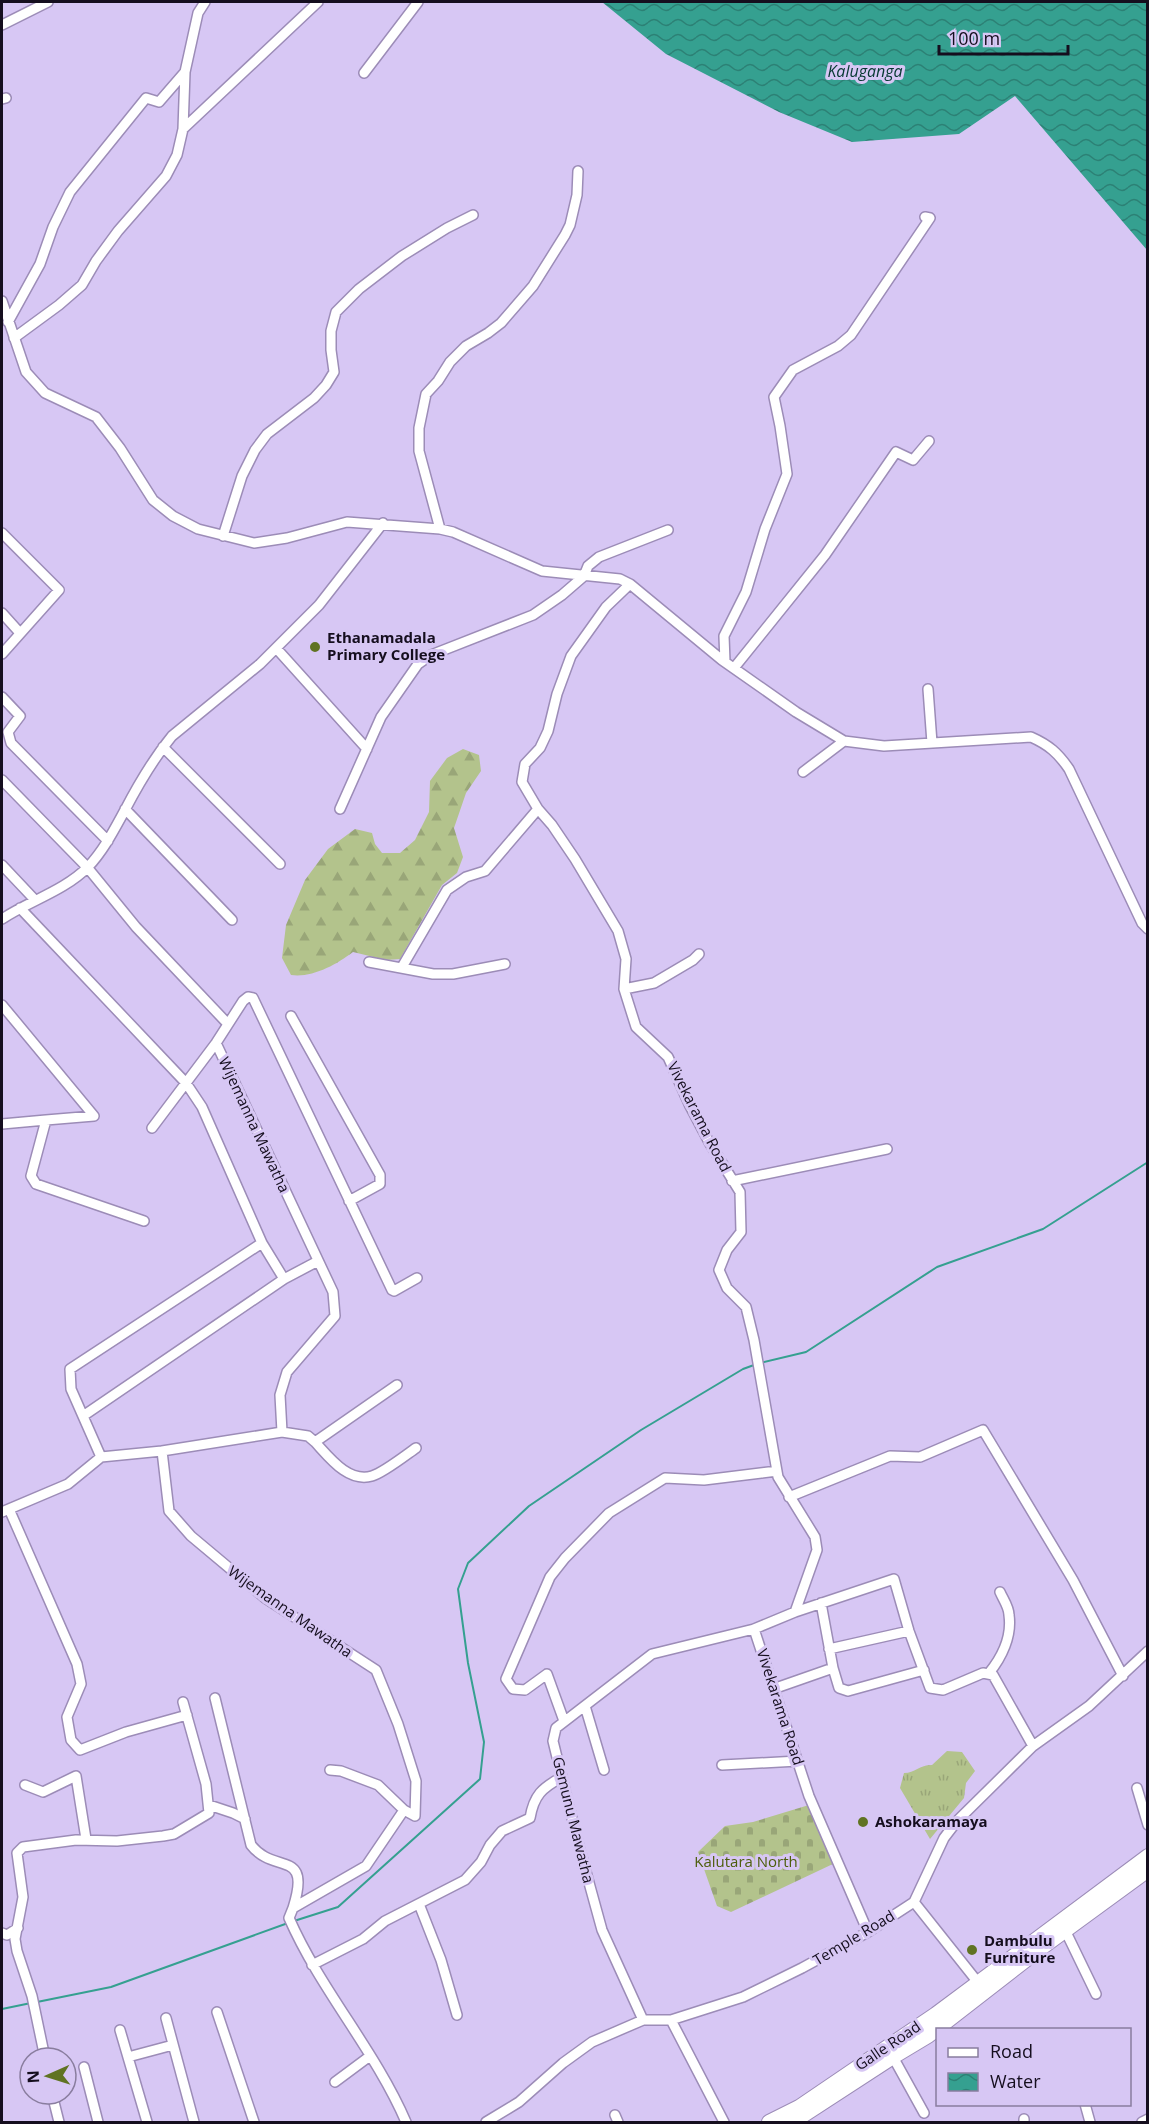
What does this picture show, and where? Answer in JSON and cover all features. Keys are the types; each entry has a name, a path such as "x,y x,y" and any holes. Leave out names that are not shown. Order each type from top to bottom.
{"highway":[{"name":"Galle Road","path":"936,2028 981,1986 1148,1856"},
{"name":"Galle Road","path":"769,2122 809,2100 981,1986 1065,1930 1148,1870"},
{"name":"Galle Road","path":"793,2122 928,2036 936,2028"}],"street":[{"path":"2,25 48,2"},
{"path":"14,338 59,305 81,285 118,231 166,176 177,155 183,129 185,72 198,13 205,2"},
{"path":"183,129 318,2"},
{"path":"364,73 417,2"},
{"path":"8,322 40,264 53,227 70,192 146,98 159,102 185,72"},
{"path":"440,529 419,451 419,428 426,394 450,362 466,346 501,323 533,285 566,236 577,195 578,171"},
{"path":"223,536 242,476 255,450 267,434 314,398 334,372 331,331 336,312 359,288 402,256 473,215"},
{"path":"724,662 724,636 746,592 765,529 787,474 774,397 793,370 838,346 851,335 930,218 925,217"},
{"path":"2,302 26,372 45,393 96,417 120,448 153,500 173,516 198,529 254,543 286,538 347,522 453,532 542,571 620,579 630,584 724,662 796,712 844,741 884,746 1031,737 1048,744 1069,769 1142,923 1148,929"},
{"path":"734,668 825,555 896,452 913,460 929,441"},
{"path":"2,919 67,884 87,867 108,841 125,809 172,736 260,664 319,605 383,524"},
{"path":"340,809 381,717 418,664 431,655 533,615 584,576 588,566 599,557 668,530"},
{"path":"2,533 59,591 2,654"},
{"name":"Vivekarama Road","path":"630,584 606,608 571,656 557,694 548,731 540,747 525,764 522,782 538,809 575,859 618,931 626,959 624,988 636,1027 668,1057 690,1106 740,1192 741,1232 727,1250 719,1270 727,1288 746,1307 778,1477 815,1537 817,1550 795,1612 754,1629 809,1796 868,1932"},
{"path":"2,614 20,633"},
{"path":"276,648 367,749"},
{"path":"928,689 932,743"},
{"path":"2,697 20,716 8,732 11,743 108,841"},
{"path":"803,772 844,741"},
{"path":"163,747 280,864"},
{"path":"2,780 87,867 136,927 227,1023"},
{"path":"125,809 232,920"},
{"path":"402,967 447,890 466,877 485,871 538,809"},
{"path":"2,865 34,900"},
{"path":"20,908 186,1083 202,1107 262,1243 284,1280"},
{"path":"624,988 654,983 699,954"},
{"path":"369,962 433,974 453,974 505,964"},
{"path":"152,1128 216,1043 243,1001 248,997 253,998 392,1290 417,1278"},
{"path":"2,1005 94,1116 2,1124"},
{"path":"291,1016 380,1175 380,1184 349,1201"},
{"name":"Wijemanna Mawatha","path":"216,1043 333,1292 335,1316 287,1372 280,1395 282,1432"},
{"path":"46,1120 31,1176 36,1184 144,1221"},
{"path":"732,1181 887,1149"},
{"path":"101,1457 71,1389 70,1368 262,1243"},
{"path":"83,1416 284,1280 318,1261"},
{"path":"315,1442 397,1385"},
{"path":"789,1497 890,1456 920,1457 982,1430 1073,1581 1123,1676"},
{"path":"187,1715 126,1732 80,1750 71,1740 67,1717 81,1684 77,1664 5,1511 68,1484 101,1457 162,1451 282,1432 308,1436 338,1467 359,1477 373,1476 416,1448"},
{"name":"Wijemanna Mawatha","path":"162,1451 170,1511 191,1536 222,1565 265,1598 376,1670 416,1780 415,1816 404,1810 366,1866 293,1908"},
{"path":"754,1629 652,1654 564,1721 547,1674 525,1690 513,1689 506,1679 550,1577 565,1558 609,1513 665,1479 704,1480 777,1471"},
{"path":"795,1612 894,1579 909,1631 930,1688 943,1690 983,1673 990,1673 1033,1746"},
{"path":"990,1673 999,1661 1008,1638 1010,1613 1000,1592"},
{"path":"821,1603 839,1688 848,1691 924,1670"},
{"path":"829,1649 909,1631"},
{"path":"981,1986 914,1902 944,1838 981,1796 1033,1746 1089,1706 1147,1653"},
{"path":"773,1689 833,1668"},
{"path":"215,1698 251,1845 259,1855 290,1865 294,1870 299,1888 290,1918 294,1930 331,1998 396,2099 406,2122"},
{"path":"42,2046 32,1996 15,1939 23,1897 17,1853 24,1847 86,1839 117,1841 174,1834 209,1813 210,1805 206,1784 183,1702"},
{"path":"585,1706 603,1770"},
{"name":"Gemunu Mawatha","path":"564,1721 556,1728 553,1741 561,1777 602,1930 643,2020"},
{"path":"722,1765 798,1761"},
{"path":"330,1770 341,1771 378,1785 404,1810"},
{"path":"25,1785 43,1792 76,1776 86,1839"},
{"path":"312,1965 363,1939 385,1921 465,1880 481,1862 490,1845 502,1831 530,1818 534,1801 540,1790 561,1777"},
{"path":"1137,1788 1148,1825"},
{"path":"210,1805 245,1820"},
{"name":"Temple Road","path":"486,2122 519,2102 563,2063 592,2042 643,2020 671,2020 743,1997 868,1932 914,1902"},
{"path":"419,1904 441,1960 457,2015"},
{"path":"2,1933 7,1935 18,1928"},
{"path":"1065,1930 1096,1994"},
{"path":"217,2012 254,2122"},
{"path":"166,2018 194,2122"},
{"path":"671,2020 724,2122"},
{"path":"120,2030 147,2122"},
{"path":"128,2057 173,2045"},
{"path":"335,2082 370,2056"},
{"path":"893,2057 924,2113"},
{"path":"84,2067 98,2122"},
{"path":"55,2106 59,2122"},
{"path":"1086,2106 1090,2122"},
{"path":"1142,2122 1148,2119"}],"green space":[{"path":"463,749 479,755 481,771 466,793 454,828 463,857 457,873 442,885 400,959 386,960 353,952 324,969 307,975 291,975 282,958 286,925 305,880 328,849 355,829 372,833 375,844 382,853 400,853 415,840 429,812 430,781 447,758"},
{"path":"947,1751 962,1752 975,1771 966,1783 964,1798 930,1839 900,1788 904,1773 932,1765"},
{"name":"Kalutara North","path":"809,1805 835,1863 731,1912 717,1906 698,1852 725,1826 753,1822"}],"water":[{"name":"Kaluganga","path":"602,2 1147,2 1147,250 1015,96 959,134 852,142 779,112 666,54"}],"waterway":[{"path":"760,1363 806,1352 937,1267 1043,1229 1148,1162"},
{"path":"294,1921 338,1907 480,1779 484,1742 468,1663 458,1589 468,1563 529,1506 641,1430 743,1369 754,1365"},
{"path":"37,2002 111,1987 288,1923"},
{"path":"2,2009 31,2003"}],"place":[{"name":"Ethanamadala Primary College","path":"315,647"},
{"name":"Ashokaramaya","path":"863,1822"},
{"name":"Dambulu Furniture","path":"972,1950"}]}
